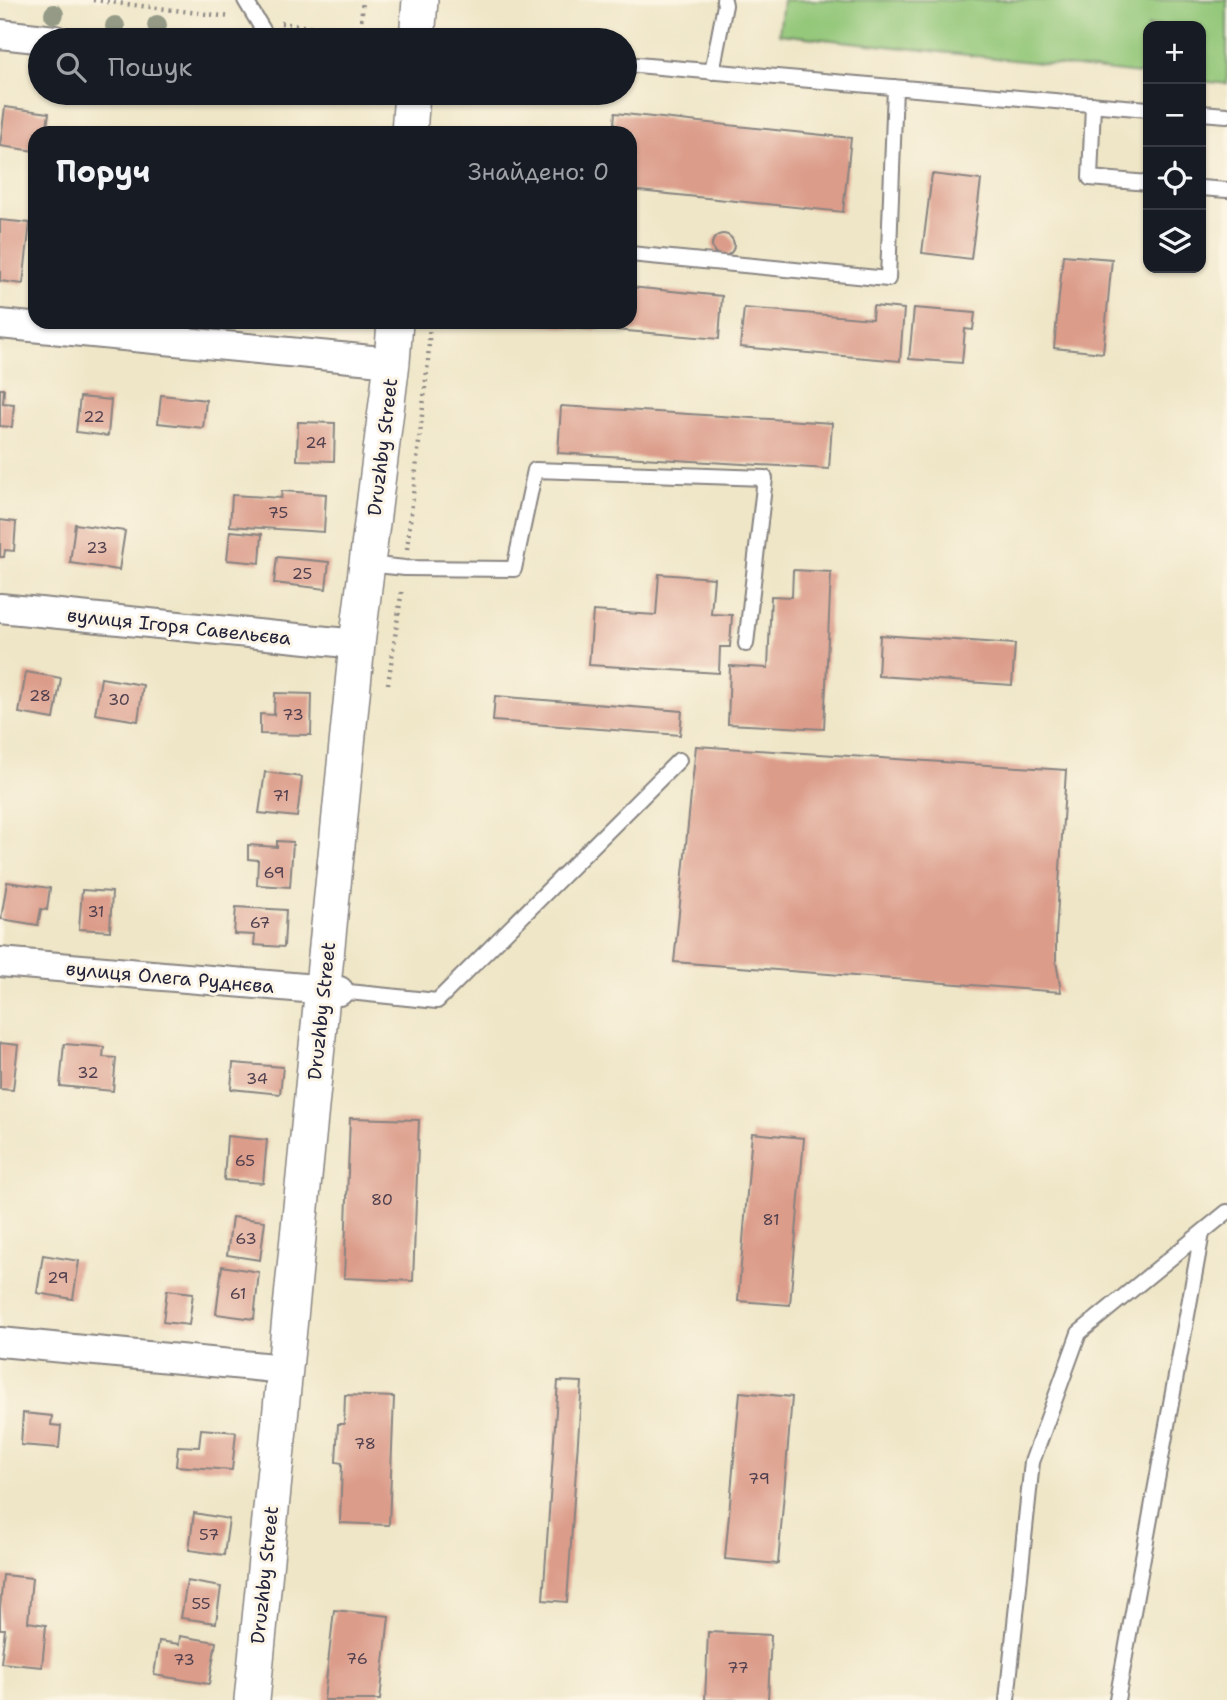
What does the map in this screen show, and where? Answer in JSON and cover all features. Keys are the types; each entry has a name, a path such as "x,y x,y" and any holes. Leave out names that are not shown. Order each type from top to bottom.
{"street":[{"path":"418,28 420,0"},
{"path":"0,34 28,37"},
{"path":"410,126 411,105"},
{"path":"0,324 28,327"},
{"path":"52,329 392,362"},
{"name":"Druzhby Street","path":"252,1700 285,1369 331,991 357,644 394,329"},
{"name":"вулиця Ігоря Савельєва","path":"0,608 357,644"},
{"name":"вулиця Олега Руднєва","path":"0,962 331,991"},
{"path":"0,1342 285,1369"}],"lane":[{"path":"246,0 262,28"},
{"path":"712,72 724,0"},
{"path":"637,65 1143,109"},
{"path":"637,255 888,279 895,87"},
{"path":"1093,104 1090,178 1143,183"},
{"path":"1206,113 1227,115"},
{"path":"1206,188 1227,190"},
{"path":"367,564 405,568 514,569 535,470 765,478 746,644"},
{"path":"331,991 437,1001 680,760"},
{"path":"1007,1700 1032,1462 1079,1333 1227,1212"},
{"path":"1117,1700 1202,1233"}],"path":[{"path":"93,0 316,28"},
{"path":"361,28 363,0"}],"green space":[{"path":"783,0 1227,0 1227,84 1206,82 1206,21 1143,21 1143,74 779,34"}],"building":[{"path":"5,107 49,113 47,126 28,126 28,150 0,146"},
{"path":"615,113 851,138 843,212 637,191 637,126 614,126"},
{"path":"932,174 981,180 971,259 922,253"},
{"path":"0,220 28,223 23,284 0,281"},
{"path":"723,234 731,237 734,245 731,253 723,256 715,253 712,245 715,237"},
{"path":"1063,255 1112,259 1103,353 1054,348"},
{"path":"637,288 722,296 719,339 616,330 637,329"},
{"path":"873,306 904,309 900,361 740,347 744,308 872,319"},
{"path":"914,308 975,313 973,330 965,329 962,363 909,359"},
{"path":"0,389 4,389 3,403 14,404 12,427 0,426"},
{"path":"161,395 206,400 203,428 158,423"},
{"path":"80,397 111,400 108,436 76,432"},
{"path":"561,406 832,423 829,469 558,453"},
{"path":"298,422 335,423 334,461 297,460"},
{"path":"282,491 326,494 324,532 230,526 232,495 281,498"},
{"path":"0,520 16,522 14,551 5,550 4,557 0,557"},
{"path":"75,524 125,531 119,570 70,563"},
{"path":"230,531 262,534 260,563 227,560"},
{"path":"277,557 329,562 326,589 274,583"},
{"path":"793,570 831,572 824,729 728,724 730,666 768,668 771,596 792,597"},
{"path":"659,574 714,578 711,614 732,615 730,647 720,647 719,673 589,665 593,611 656,615"},
{"path":"880,635 1015,644 1012,685 878,676"},
{"path":"26,672 61,678 54,719 19,713"},
{"path":"101,678 143,685 138,721 95,714"},
{"path":"275,693 312,694 311,735 260,734 260,714 274,715"},
{"path":"495,696 682,711 680,735 493,721"},
{"path":"696,746 1066,770 1056,935 1056,961 1061,992 674,962"},
{"path":"265,772 302,777 297,817 259,813"},
{"path":"277,841 293,842 290,887 257,885 258,860 248,859 248,845 277,847"},
{"path":"7,882 50,888 47,910 41,909 38,925 1,919"},
{"path":"82,890 112,892 110,931 79,929"},
{"path":"236,907 286,910 284,947 254,945 255,935 234,934"},
{"path":"0,1043 18,1045 13,1090 0,1089"},
{"path":"64,1044 104,1047 103,1057 116,1058 113,1091 60,1086"},
{"path":"233,1063 283,1067 280,1094 231,1089"},
{"path":"350,1118 419,1120 413,1281 344,1278"},
{"path":"752,1133 804,1138 790,1305 738,1301"},
{"path":"227,1136 267,1140 263,1183 224,1180"},
{"path":"232,1217 265,1221 260,1260 227,1255"},
{"path":"43,1255 79,1261 73,1299 37,1293"},
{"path":"222,1266 259,1272 254,1319 216,1314"},
{"path":"167,1290 193,1293 189,1325 163,1322"},
{"path":"558,1381 582,1382 567,1602 543,1600"},
{"path":"740,1392 792,1397 778,1564 725,1559"},
{"path":"345,1395 394,1397 389,1525 340,1523 342,1463 336,1462 338,1424 344,1424"},
{"path":"23,1413 52,1416 51,1425 61,1426 59,1448 21,1445"},
{"path":"201,1429 236,1432 232,1470 176,1466 178,1446 199,1447"},
{"path":"194,1513 229,1519 224,1555 189,1550"},
{"path":"3,1575 32,1578 28,1622 46,1625 42,1667 1,1663 5,1629 0,1629"},
{"path":"187,1581 221,1587 216,1623 181,1618"},
{"path":"334,1610 389,1616 380,1700 324,1700"},
{"path":"708,1632 771,1635 768,1700 705,1700"},
{"path":"180,1636 216,1642 209,1684 154,1675 159,1641 179,1644"}]}
